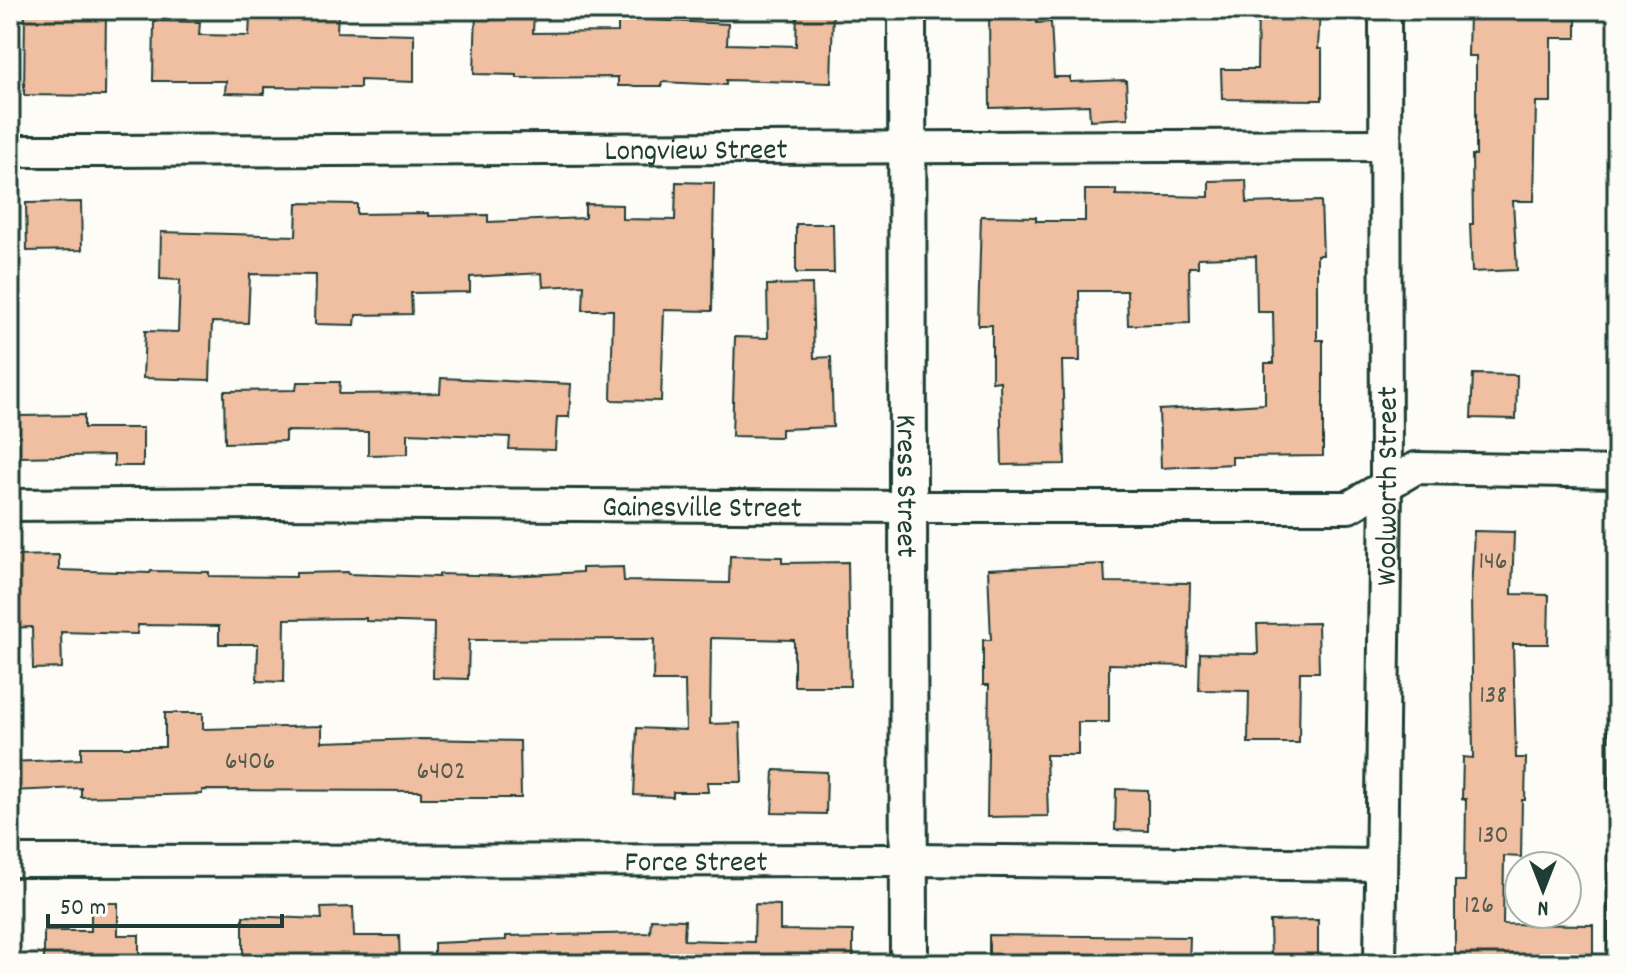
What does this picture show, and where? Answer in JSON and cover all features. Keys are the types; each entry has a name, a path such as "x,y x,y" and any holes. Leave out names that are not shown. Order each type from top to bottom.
{"street":[{"name":"Kress Street","path":"907,10 909,964"},
{"name":"Woolworth Street","path":"1380,964 1386,484 1385,10"},
{"name":"Longview Street","path":"10,151 1384,145"},
{"name":"Gainesville Street","path":"10,505 1349,507 1416,468 1617,472"},
{"name":"Force Street","path":"10,861 909,860 1380,865"}],"lane":[{"path":"1616,964 1617,597"}],"building":[{"path":"25,10 106,10 105,96 24,95"},
{"path":"297,10 338,10 337,32 414,34 414,82 360,80 360,88 264,87 264,94 225,93 226,81 153,81 154,21 200,22 199,35 249,36 250,18 297,18"},
{"path":"476,10 534,12 533,33 618,32 618,11 654,12 654,20 728,24 727,44 796,46 797,10 833,10 831,83 726,80 726,85 662,82 662,86 618,86 618,77 517,78 517,75 474,74"},
{"path":"989,10 1037,10 1037,23 1051,22 1054,77 1070,77 1070,82 1126,80 1128,118 1090,120 1089,105 990,108"},
{"path":"1258,10 1320,10 1318,49 1322,49 1322,100 1222,99 1221,69 1257,69"},
{"path":"1546,10 1576,10 1576,38 1551,38 1551,102 1536,102 1534,201 1513,201 1517,270 1472,272 1470,224 1473,224 1472,155 1476,155 1476,56 1468,56 1469,12 1546,15"},
{"path":"1246,180 1247,203 1321,201 1323,255 1317,255 1317,340 1323,340 1323,456 1232,457 1232,464 1161,468 1159,410 1265,404 1265,363 1274,363 1273,312 1257,312 1256,256 1198,258 1198,267 1189,267 1190,323 1128,325 1127,291 1079,291 1080,361 1062,361 1065,464 1002,465 1000,381 992,382 992,325 978,325 981,216 1085,221 1085,190 1116,190 1116,195 1209,197 1209,181"},
{"path":"676,182 714,183 712,311 664,310 661,401 611,400 613,310 583,310 584,285 543,287 542,273 470,277 470,292 411,293 412,314 356,315 355,325 315,324 316,275 250,274 248,323 212,322 210,380 143,378 145,331 178,332 180,280 160,279 161,232 296,236 297,203 357,204 357,214 488,215 488,222 585,218 585,204 622,205 622,219 675,220"},
{"path":"81,202 82,250 27,251 26,203"},
{"path":"796,224 833,224 834,273 796,273"},
{"path":"812,284 814,358 831,357 833,427 781,429 781,437 732,436 735,337 768,338 767,285"},
{"path":"1473,374 1517,375 1516,419 1471,418"},
{"path":"441,378 571,384 569,417 557,417 555,450 509,449 510,437 408,433 408,454 368,455 368,432 285,431 285,441 225,443 224,391 296,390 297,382 340,382 339,394 440,393"},
{"path":"84,415 84,428 143,428 143,466 114,466 114,455 19,457 19,416"},
{"path":"1474,531 1514,532 1512,594 1549,595 1548,644 1513,644 1516,758 1526,758 1525,800 1522,800 1521,850 1503,850 1503,930 1583,930 1583,925 1593,925 1593,964 1455,962 1455,881 1465,881 1463,757 1473,758 1471,594"},
{"path":"59,555 59,570 209,572 209,576 296,577 296,573 348,572 439,577 439,574 510,576 623,567 624,581 729,583 730,556 782,557 782,563 848,562 850,686 794,686 794,640 711,638 710,724 740,723 742,782 707,782 708,792 673,792 673,797 634,795 637,728 686,730 685,681 653,681 654,639 469,640 468,679 433,678 434,623 366,621 366,618 285,619 284,682 257,681 258,644 219,644 219,626 138,625 137,634 61,632 62,668 33,669 32,627 10,628 10,582 15,582 14,556"},
{"path":"1104,564 1105,582 1190,583 1188,666 1109,664 1109,722 1078,722 1078,755 1046,755 1048,816 987,817 989,685 983,685 983,640 991,640 988,569"},
{"path":"1318,623 1319,672 1300,672 1299,743 1248,743 1249,691 1199,690 1200,653 1258,654 1257,624"},
{"path":"165,713 203,713 203,729 322,726 322,742 422,739 520,741 521,798 421,798 421,791 202,790 202,794 81,797 81,788 10,791 10,762 81,759 81,747 165,747"},
{"path":"774,770 827,772 826,814 772,813"},
{"path":"1116,789 1148,790 1148,831 1115,830"},
{"path":"91,903 118,903 118,935 139,935 139,964 44,964 44,931 91,931"},
{"path":"755,904 780,905 780,930 853,931 853,964 434,964 434,943 506,940 506,936 650,933 651,919 685,920 684,940 754,942"},
{"path":"353,907 354,936 399,936 400,964 243,964 243,916 322,919 321,908"},
{"path":"1318,920 1318,963 1271,964 1270,921"},
{"path":"989,935 1190,937 1189,964 989,964"}]}
